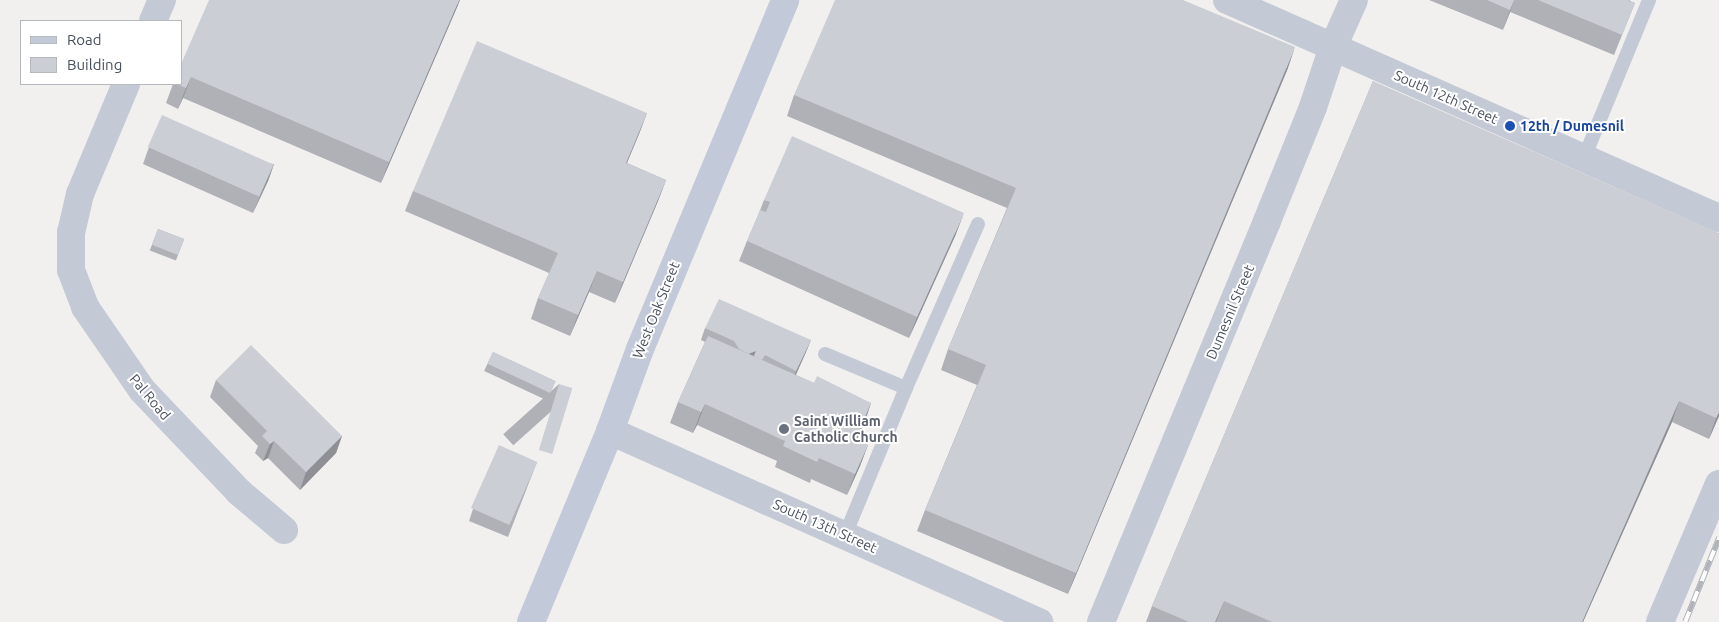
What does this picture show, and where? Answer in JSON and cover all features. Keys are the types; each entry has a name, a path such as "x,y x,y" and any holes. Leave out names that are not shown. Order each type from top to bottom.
{"main road":[{"name":"West Oak Street","path":"531,622 610,431 640,349 785,0"}],"street":[{"path":"153,20 162,0"},
{"name":"South 12th Street","path":"1227,0 1719,218"},
{"name":"Dumesnil Street","path":"1101,622 1275,204 1314,108 1333,47 1354,0"},
{"name":"Pal Road","path":"126,85 80,194 71,232 71,270 85,307 114,352 142,390 239,492 284,530"},
{"name":"South 13th Street","path":"610,431 1039,622"},
{"path":"1660,622 1719,484"}],"lane":[{"path":"1584,158 1649,0"},
{"path":"845,535 906,388 978,224"},
{"path":"825,354 906,388"}],"building":[{"path":"209,0 459,0 389,162 191,77 186,88 178,85 182,85 182,62"},
{"path":"835,0 1183,0 1295,47 1076,573 925,510 986,365 948,349 1016,188 794,95"},
{"path":"1487,0 1514,0 1510,10"},
{"path":"1538,0 1629,0 1635,3 1622,35"},
{"path":"477,41 647,113 626,163 666,180 623,282 597,271 578,315 538,298 558,253 413,191"},
{"path":"1373,81 1719,233 1719,412 1716,418 1679,401 1582,622 1272,622 1224,601 1215,622 1189,622 1152,606"},
{"path":"162,115 273,165 259,197 148,147"},
{"path":"792,136 964,213 917,317 747,241 760,210 766,212 770,202 764,200"},
{"path":"158,229 184,239 178,255 152,245"},
{"path":"719,299 811,340 796,371 765,355 762,360 754,356 756,351 748,354 739,349 734,341 705,328"},
{"name":"Saint William Catholic Church","path":"708,336 814,383 817,376 871,403 855,440 868,445 855,474 819,458 817,462 783,446 785,441 705,404 701,412 678,402"},
{"path":"251,345 342,436 306,472 274,441 270,444 262,436 267,431 216,380"},
{"path":"493,352 556,381 550,393 488,364"},
{"path":"559,384 572,388 552,454 539,450"},
{"path":"499,445 537,462 509,525 471,508"}],"railway":[{"path":"1685,622 1719,538"}],"place":[{"name":"12th / Dumesnil","path":"1510,126"},
{"name":"Saint William Catholic Church","path":"784,429"}]}
